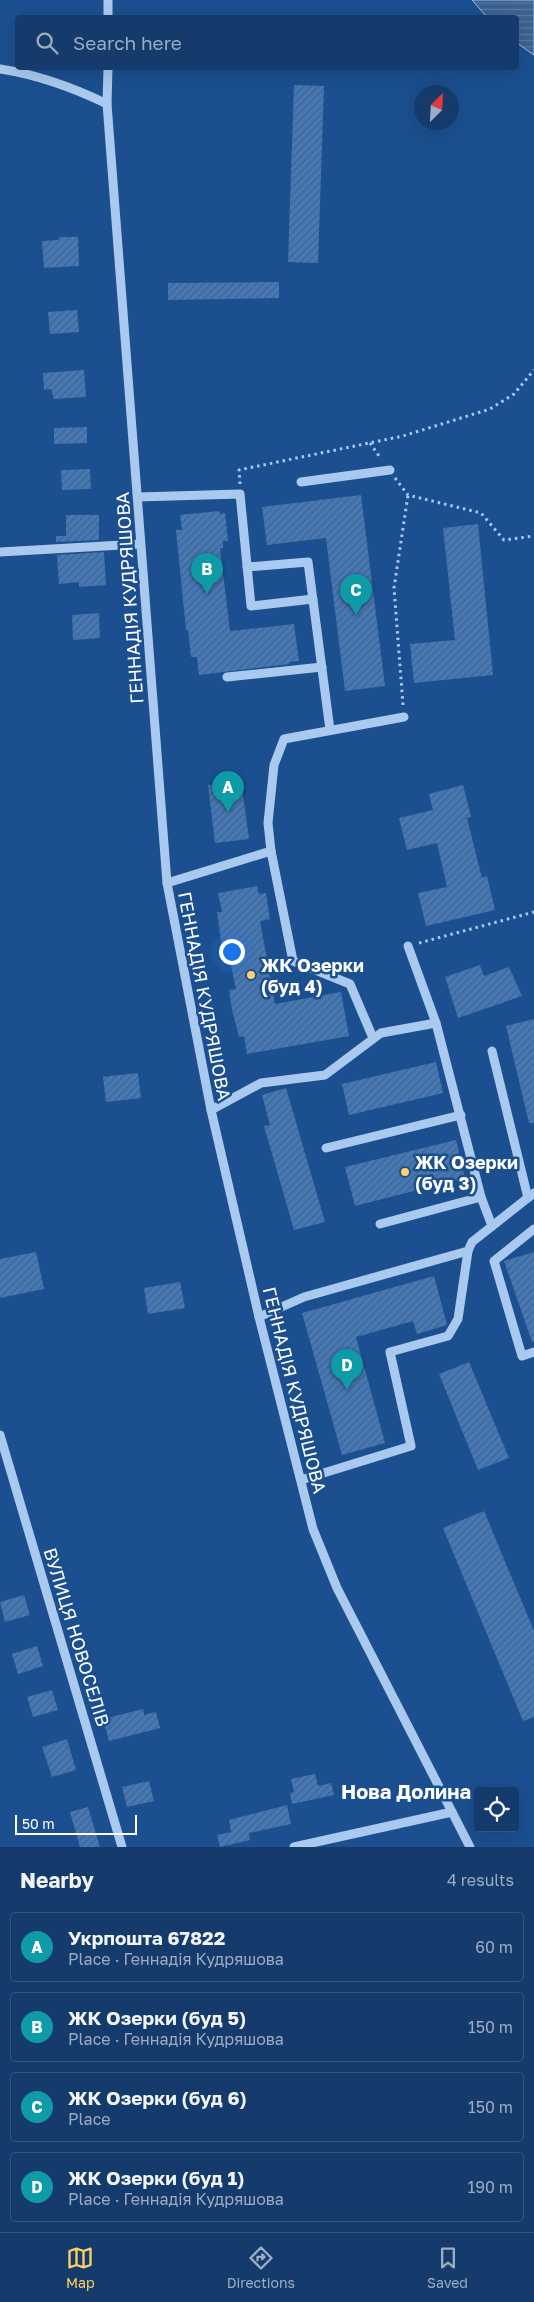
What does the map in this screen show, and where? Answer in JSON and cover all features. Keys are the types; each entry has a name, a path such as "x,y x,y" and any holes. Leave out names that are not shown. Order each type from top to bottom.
{"street":[{"path":"108,0 108,15"},
{"path":"0,68 33,74 70,86 108,104"},
{"name":"ГЕННАДІЯ КУДРЯШОВА","path":"108,70 108,104 167,883 211,1110 259,1317 314,1529 336,1588 470,1847"},
{"path":"301,482 390,470"},
{"path":"138,497 240,494 251,606 313,599"},
{"path":"0,552 140,544"},
{"path":"247,568 308,562 330,730"},
{"path":"226,677 322,667"},
{"path":"373,1038 350,984 293,961 270,850 268,823 274,765 284,739 404,717"},
{"path":"167,883 270,850"},
{"path":"408,946 436,1023 481,1197 492,1226"},
{"path":"211,1110 261,1083 325,1075 381,1033 436,1023"},
{"path":"301,1480 411,1446 390,1352 448,1336 458,1318 468,1251 472,1242 531,1195 492,1051"},
{"path":"326,1148 461,1114"},
{"path":"380,1224 481,1197"},
{"path":"534,1229 494,1261 522,1356 534,1352"},
{"path":"259,1317 304,1296 468,1251"},
{"name":"ВУЛИЦЯ НОВОСЕЛІВ","path":"0,1436 122,1847"},
{"path":"294,1847 452,1812"}],"path":[{"path":"240,494 239,470 402,436 490,409 514,394 534,370"},
{"path":"370,443 408,495 481,513 504,540 534,536"},
{"path":"404,717 394,588 408,495"},
{"path":"408,946 534,912"}],"water":[{"path":"472,0 534,0 534,55 519,44 519,15 485,15"}],"building":[{"path":"294,85 324,86 318,263 288,262"},
{"path":"60,237 78,237 79,266 44,268 42,241 58,240"},
{"path":"279,282 279,298 168,300 168,283"},
{"path":"77,310 79,332 50,334 48,312"},
{"path":"84,370 86,397 54,399 51,389 44,390 43,373"},
{"path":"87,427 87,443 54,444 54,428"},
{"path":"90,469 91,489 62,490 61,470"},
{"path":"361,495 385,686 345,691 326,538 267,545 262,507"},
{"path":"219,511 220,514 225,513 228,541 223,541 223,548 220,548 230,631 294,624 299,661 289,662 290,664 199,675 197,657 191,657 188,630 186,630 176,530 182,530 180,515"},
{"path":"66,515 99,515 99,540 56,542 56,536 66,536"},
{"path":"478,524 493,675 414,683 410,644 455,640 443,528"},
{"path":"104,552 106,585 79,587 79,582 59,584 57,555"},
{"path":"99,613 100,638 73,640 72,615"},
{"path":"241,781 249,839 215,843 208,785"},
{"path":"463,785 471,817 467,818 482,878 487,876 495,910 426,926 418,893 447,887 437,843 407,850 399,818 433,810 429,794"},
{"name":"ЖК Озерки (буд 4)","path":"257,886 259,894 266,893 270,919 260,921 275,1004 341,992 349,1036 247,1054 244,1036 239,1037 232,1010 229,990 236,989 230,961 224,962 217,912 222,912 218,893"},
{"path":"480,965 484,976 509,967 522,996 458,1018 445,977"},
{"path":"534,1019 534,1123 529,1123 506,1026"},
{"path":"436,1062 443,1093 349,1115 342,1084"},
{"path":"138,1073 141,1098 106,1102 103,1077"},
{"path":"286,1088 325,1222 294,1230 264,1126 270,1125 262,1095"},
{"name":"ЖК Озерки (буд 3)","path":"456,1140 465,1178 355,1206 345,1167"},
{"path":"36,1252 44,1289 0,1298 0,1259"},
{"path":"534,1252 534,1342 532,1342 504,1261"},
{"path":"434,1276 447,1325 417,1334 413,1321 356,1337 385,1443 342,1455 302,1313"},
{"path":"180,1282 185,1308 148,1314 144,1288"},
{"path":"469,1362 509,1458 478,1470 439,1374"},
{"path":"484,1511 534,1631 534,1717 523,1721 443,1528"},
{"path":"24,1595 30,1615 5,1622 0,1602"},
{"path":"37,1646 43,1666 18,1674 12,1654"},
{"path":"52,1690 58,1710 33,1717 27,1697"},
{"path":"143,1709 144,1715 156,1712 160,1728 109,1741 103,1719"},
{"path":"67,1739 76,1770 52,1777 42,1747"},
{"path":"315,1774 318,1786 331,1783 334,1795 292,1804 290,1793 294,1792 291,1779"},
{"path":"149,1781 154,1801 127,1807 122,1787"},
{"path":"287,1805 291,1824 249,1833 250,1840 220,1847 217,1835 231,1832 229,1820"},
{"path":"88,1807 100,1847 80,1847 70,1812"}],"place":[{"name":"ЖК Озерки (буд 5)","path":"207,594"},
{"name":"ЖК Озерки (буд 6)","path":"356,615"},
{"name":"Укрпошта 67822","path":"228,812"},
{"name":"ЖК Озерки (буд 4)","path":"251,975"},
{"name":"ЖК Озерки (буд 3)","path":"405,1172"},
{"name":"ЖК Озерки (буд 1)","path":"347,1390"}],"district":[{"name":"Нова Долина","path":"406,1791"}]}
